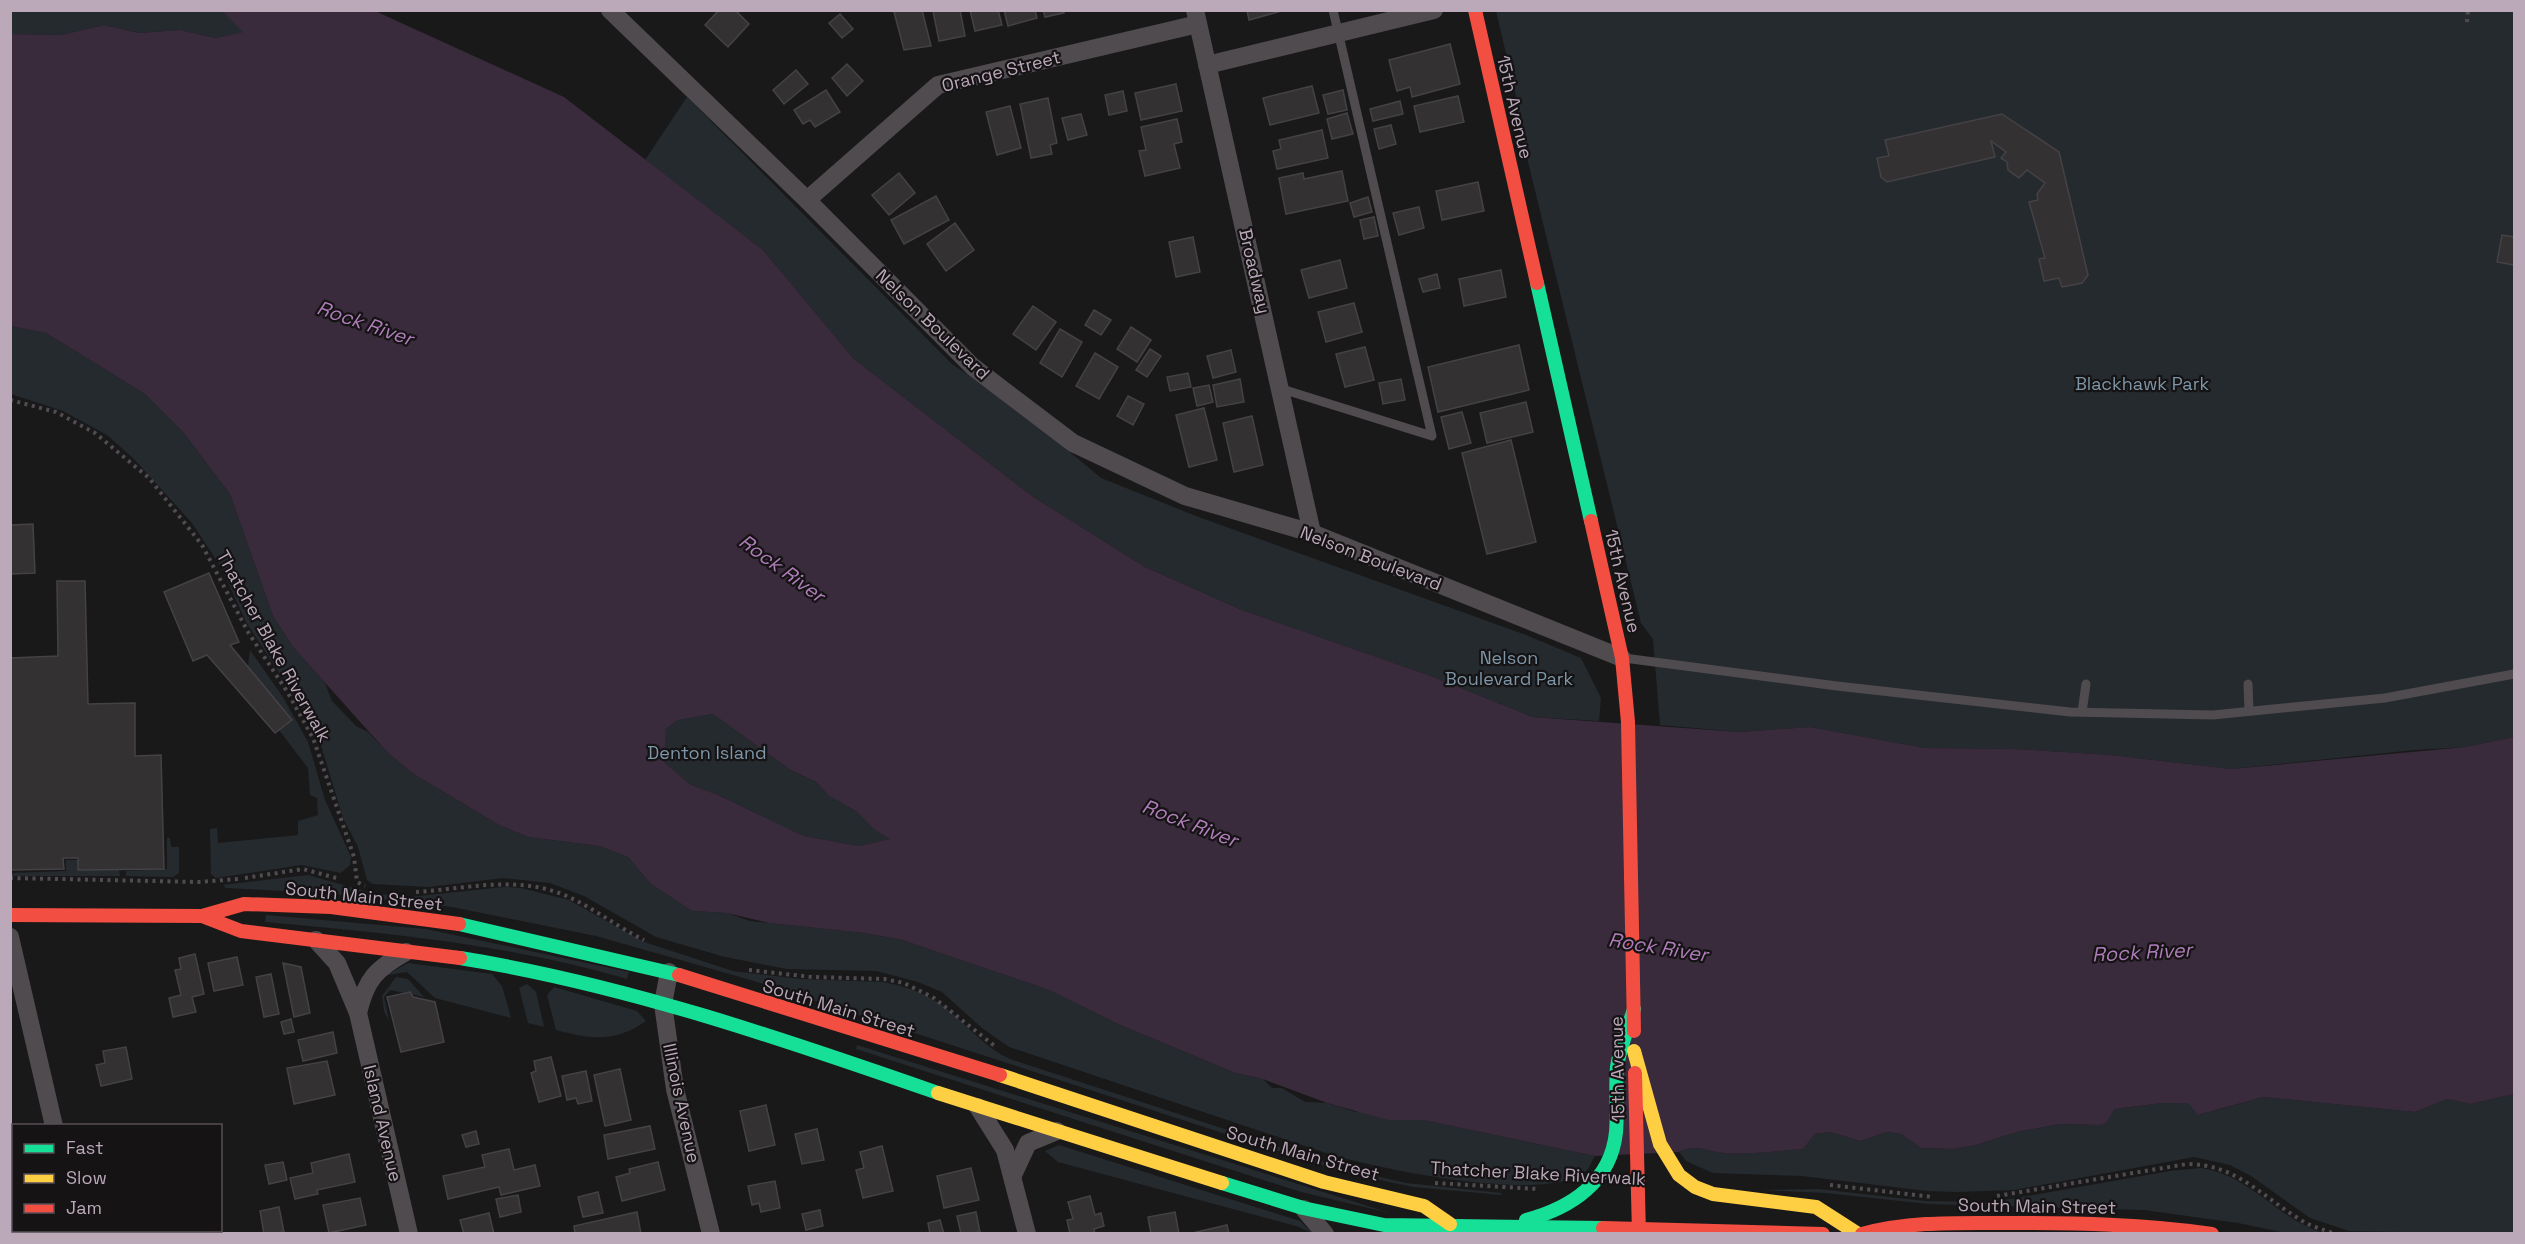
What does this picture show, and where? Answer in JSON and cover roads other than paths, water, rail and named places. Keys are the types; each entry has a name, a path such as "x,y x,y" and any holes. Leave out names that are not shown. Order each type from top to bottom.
{"main road":[{"name":"15th Avenue","path":"1475,10 1622,657 1628,722 1639,1232"},
{"name":"South Main Street","path":"10,915 202,916 244,904 342,908 476,926 669,972 1046,1090 1324,1182 1424,1206 1450,1224"},
{"name":"South Main Street","path":"202,916 241,931 409,950 497,964 663,1004 826,1054 977,1106 1303,1208 1378,1229 1450,1224 1482,1230 1499,1227 1639,1232 1823,1233"},
{"path":"1499,1227 1530,1219 1562,1207 1578,1198 1608,1164 1613,1149 1617,1068 1634,1009"},
{"path":"1634,1051 1650,1102 1655,1132 1676,1171 1699,1191 1717,1196 1818,1207 1860,1233"},
{"name":"South Main Street","path":"1860,1233 1880,1228 1911,1225 2037,1223 2113,1224 2212,1233"}],"street":[{"name":"Nelson Boulevard","path":"610,10 807,200 973,367 1073,443 1185,496 1312,533 1622,657"},
{"path":"1207,65 1434,10"},
{"name":"Orange Street","path":"807,200 938,84 1196,17"},
{"name":"Broadway","path":"1196,17 1282,389 1312,533"},
{"path":"10,937 54,1124"},
{"name":"Island Avenue","path":"316,940 337,963 358,1012 409,1233"},
{"path":"358,1012 363,990 371,977 385,963 409,950"},
{"name":"Illinois Avenue","path":"669,972 663,1004 675,1089 711,1233"},
{"path":"977,1106 1005,1150 1027,1233"},
{"path":"1013,1175 1028,1143 1057,1131"},
{"path":"1303,1208 1325,1233"}],"lane":[{"path":"1282,389 1432,436 1333,10"},
{"path":"1622,657 1837,686 2082,712 2213,715 2385,698 2514,674"},
{"path":"2082,712 2086,684"},
{"path":"2248,684 2249,711"}],"water":[{"name":"Rock River","path":"222,11 375,11 564,97 763,250 854,359 1032,496 1145,567 1242,610 1431,676 1533,717 1739,732 1810,727 1925,748 2014,749 2111,755 2231,769 2465,747 2514,737 2514,1094 2470,1104 2447,1099 2415,1112 2263,1097 2198,1115 2188,1103 2162,1103 2115,1109 2106,1123 2100,1125 2059,1124 2017,1132 1976,1145 1954,1149 1921,1148 1901,1134 1887,1132 1860,1141 1831,1132 1815,1134 1803,1149 1734,1153 1691,1148 1679,1152 1595,1156 1423,1120 1388,1120 1327,1103 1263,1079 1235,1073 1118,1024 1049,990 902,940 864,933 769,923 727,913 692,911 651,884 628,857 599,846 528,837 499,825 412,773 388,753 293,647 273,616 230,494 183,432 145,394 46,333 11,326 11,34 61,35 104,25 139,33 180,30 216,38 243,32","holes":["713,714 789,769 816,782 829,796 856,811 875,830 890,839 859,846 804,836 716,794 691,785 665,763 666,729 678,720"]}],"park label":[{"name":"Blackhawk Park","path":"2142,383"},
{"name":"Nelson Boulevard Park","path":"1509,667"},
{"name":"Denton Island","path":"707,752"}]}
